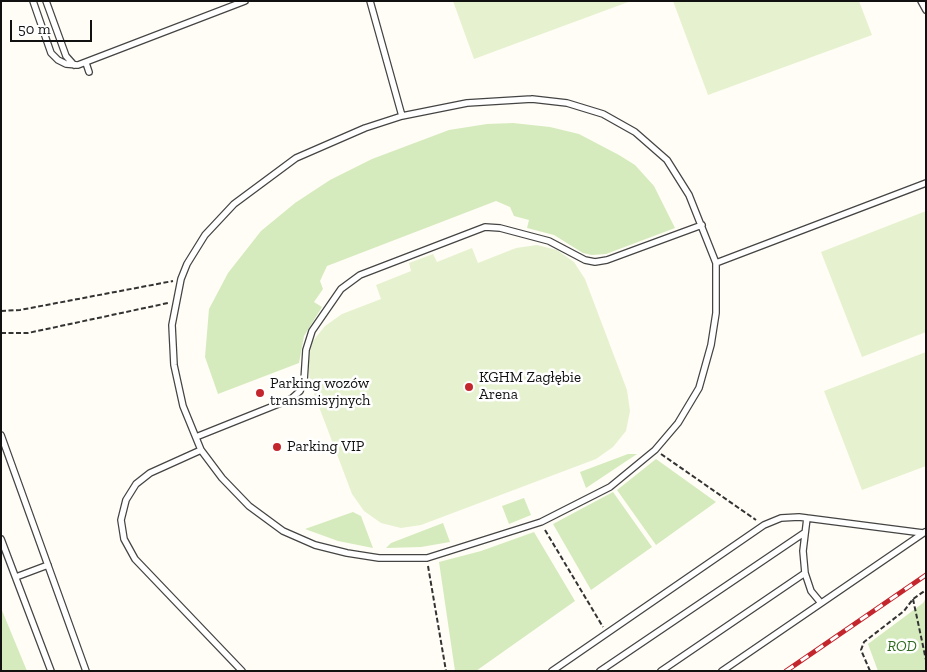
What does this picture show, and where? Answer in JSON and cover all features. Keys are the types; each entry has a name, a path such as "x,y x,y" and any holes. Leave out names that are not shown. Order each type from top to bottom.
{"lane":[{"path":"33,1 51,53 58,60 74,64 86,63 245,1"},
{"path":"46,1 66,56 74,64"},
{"path":"370,1 402,116"},
{"path":"921,1 926,10"},
{"path":"86,63 89,72"},
{"path":"532,99 567,104 603,114 635,132 666,160 689,195 716,263 716,313 711,345 699,388 678,423 655,450 610,487 541,522 427,558 379,558 315,545 283,531 249,506 222,478 201,450 183,406 174,365 172,325 181,280 205,235 234,204 296,158 332,141 402,116 466,103 532,99"},
{"path":"716,263 926,183"},
{"path":"196,436 291,399 300,391 304,381 306,350 312,331 341,289 360,275 485,228 500,228 549,241 579,257 595,262 607,260 702,225"},
{"path":"1,435 86,671"},
{"path":"201,450 150,473 136,484 126,500 122,520 124,539 135,559 242,671"},
{"path":"552,671 764,526 781,518 807,518 925,532"},
{"path":"807,518 804,533 805,573 811,590 820,603"},
{"path":"722,671 925,532"},
{"path":"600,671 804,533"},
{"path":"1,539 51,671"},
{"path":"16,577 48,565"},
{"path":"662,671 805,573"}],"path":[{"path":"1,311 20,310 181,280"},
{"path":"1,333 28,333 176,301"},
{"path":"655,450 764,526"},
{"path":"541,522 606,633"},
{"path":"427,558 446,671"},
{"path":"870,671 862,650 864,642 904,611 913,599 926,590"},
{"path":"913,599 926,660"}],"green space":[{"path":"453,1 631,1 474,59"},
{"path":"673,1 859,1 872,35 708,95"},
{"path":"513,123 550,127 579,134 635,165 654,186 675,228 606,254 592,255 583,253 554,235 527,228 529,220 514,216 510,207 496,201 327,266 320,281 323,289 314,302 322,307 304,336 299,363 218,394 205,357 209,309 228,273 261,231 295,203 330,180 372,159 449,130 487,124"},
{"path":"926,211 926,332 862,357 821,252"},
{"name":"KGHM Zagłębie Arena","path":"537,245 557,250 574,262 585,279 627,390 630,411 626,431 613,447 596,459 421,525 401,528 381,523 364,511 352,494 310,383 308,362 312,342 325,326 342,314 381,299 376,285 411,271 409,263 433,254 437,262 472,248 478,263 516,248"},
{"path":"926,352 926,466 862,490 824,391"},
{"path":"628,454 637,454 586,488 580,472"},
{"path":"656,459 716,502 656,545 617,490"},
{"path":"613,492 652,547 591,590 553,524"},
{"path":"524,498 531,515 509,524 502,506"},
{"path":"353,512 361,516 373,548 338,541 305,529"},
{"path":"443,523 450,542 421,547 386,548 391,543"},
{"path":"534,532 575,601 476,671 455,671 439,562 481,551"},
{"name":"ROD","path":"926,598 926,671 878,671 868,644 923,603"},
{"path":"1,608 27,671 1,671"}],"railway":[{"path":"786,671 926,575"}],"place":[{"name":"KGHM Zagłębie Arena","path":"469,387"},
{"name":"Parking wozów transmisyjnych","path":"260,393"},
{"name":"Parking VIP","path":"277,447"}]}
